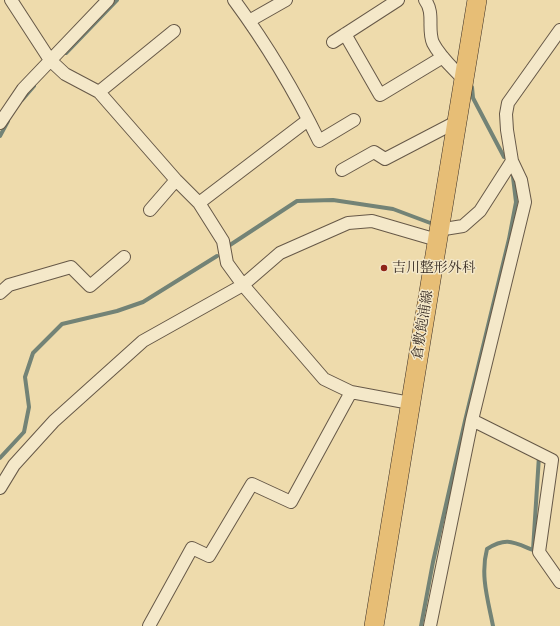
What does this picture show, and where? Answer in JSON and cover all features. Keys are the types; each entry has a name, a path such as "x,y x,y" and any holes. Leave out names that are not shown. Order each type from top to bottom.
{"main road":[{"name":"倉敷飽浦線","path":"374,626 477,0"}],"street":[{"path":"11,0 50,60 65,74 99,92 176,180 199,203 223,241 227,263 242,285 324,378 351,392 410,403"},
{"path":"0,123 23,89 108,0"},
{"path":"234,0 249,21 308,120 318,141 354,120"},
{"path":"249,21 286,0"},
{"path":"333,42 398,0"},
{"path":"425,0 430,11 433,42 443,57 463,79"},
{"path":"430,626 472,420 525,202 521,180 512,161 506,114 508,103 560,30"},
{"path":"99,92 174,32"},
{"path":"345,34 380,95 443,57"},
{"path":"199,203 308,120"},
{"path":"342,170 374,152 385,159 456,122"},
{"path":"0,488 14,465 54,422 143,341 242,285 280,253 348,223 372,221 438,235 463,226 480,211 512,161"},
{"path":"150,210 176,180"},
{"path":"0,293 9,285 71,266 90,286 124,257"},
{"path":"149,626 192,548 209,556 252,484 291,502 351,392"},
{"path":"472,420 552,460 539,552 560,582"}],"waterway":[{"path":"66,53 117,0"},
{"path":"22,100 34,86"},
{"path":"472,87 473,98 504,157"},
{"path":"0,136 8,121"},
{"path":"421,626 433,562 465,421 509,239 516,202 513,177"},
{"path":"230,245 297,201 333,200 393,209 433,224"},
{"path":"0,458 24,432 29,407 25,377 33,353 62,324 117,311 143,302 217,256"},
{"path":"493,626 487,597 484,568 487,549 499,543 510,542 533,550 539,456"}],"place":[{"name":"吉川整形外科","path":"384,268"}]}
